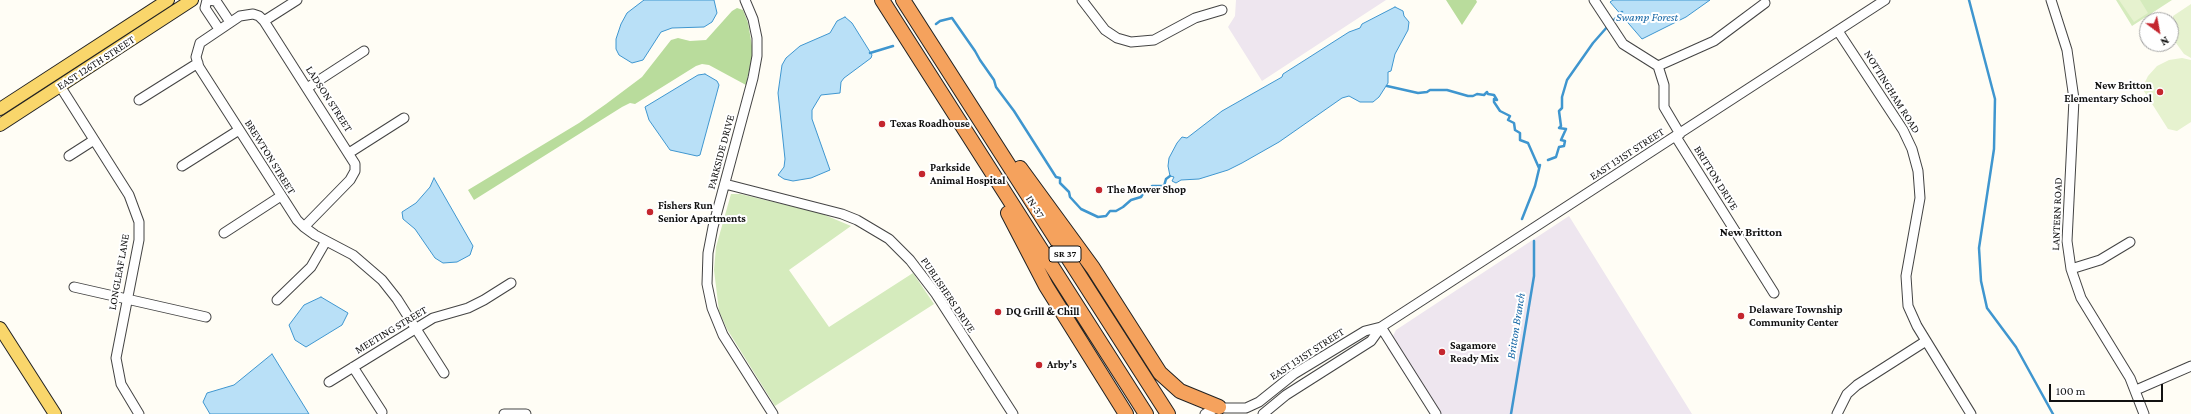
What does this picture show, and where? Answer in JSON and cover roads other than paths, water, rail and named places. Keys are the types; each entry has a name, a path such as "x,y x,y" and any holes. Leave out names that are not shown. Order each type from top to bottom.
{"highway":[{"path":"873,0 913,50"},
{"name":"IN-37","path":"882,0 1146,414"},
{"name":"IN-37","path":"904,0 963,95 1168,414"},
{"path":"963,95 1002,143 1093,268 1160,373 1180,391 1222,408"},
{"path":"980,155 1003,204 1046,286 1126,414"}],"main road":[{"name":"EAST 126TH STREET","path":"0,109 168,0"},
{"name":"EAST 126TH STREET","path":"0,125 192,0"},
{"path":"0,328 55,414"}],"street":[{"path":"219,29 205,8 207,0 216,1 230,22"},
{"path":"139,100 198,63 196,57 198,47 206,38 230,22 246,14 259,16 264,21 297,0"},
{"name":"PARKSIDE DRIVE","path":"745,0 753,19 757,38 757,56 753,78 708,253 707,284 717,322 723,335 773,414"},
{"path":"1082,0 1105,30 1117,38 1131,42 1154,40 1201,15 1222,10"},
{"path":"1594,0 1618,37 1630,50 1658,66 1714,40 1765,3"},
{"name":"EAST 131ST STREET","path":"1222,408 1241,408 1255,405 1307,366 1365,331 1381,327 1885,0"},
{"name":"LANTERN ROAD","path":"2051,0 2067,50 2074,99 2067,228 2071,269 2081,298 2136,390 2144,414"},
{"name":"LADSON STREET","path":"264,21 356,164 354,175 304,227"},
{"name":"NOTTINGHAM ROAD","path":"1838,31 1903,130 1914,156 1918,171 1920,202 1908,261 1906,287 1911,314 1926,341 1972,414"},
{"path":"307,88 364,51"},
{"name":"BREWTON STREET","path":"198,63 297,220 304,227 326,241 353,255 369,267 392,292 444,373"},
{"name":"BRITTON DRIVE","path":"1658,66 1664,85 1664,107 1678,135 1774,293"},
{"name":"LONGLEAF LANE","path":"60,86 129,195 139,222 139,240 128,299 117,346 117,368 121,384 140,414"},
{"path":"349,153 404,118"},
{"path":"182,166 239,130"},
{"path":"69,156 94,140"},
{"name":"PUBLISHERS DRIVE","path":"725,184 842,214 857,220 889,239 910,260 936,294 1012,414"},
{"path":"224,233 281,196"},
{"path":"278,300 311,267 326,241"},
{"path":"2071,269 2100,260 2130,242"},
{"name":"MEETING STREET","path":"329,382 433,318 468,308 511,283"},
{"path":"74,287 206,317"},
{"path":"1381,327 1436,414"},
{"name":"EAST 131ST STREET","path":"1263,414 1286,395 1371,341 1381,327"},
{"path":"1837,414 1847,394 1857,385 1926,341"},
{"path":"2136,390 2191,366"},
{"path":"353,367 382,412"},
{"path":"1206,414 1222,408 1234,414"},
{"path":"504,414 526,414"}],"water":[{"path":"644,0 714,0 717,13 712,22 704,27 672,28 661,32 643,60 632,63 619,55 616,49 616,39 621,24 627,13"},
{"name":"Swamp Forest","path":"1613,0 1710,0 1686,17 1642,39 1610,2"},
{"path":"1395,7 1403,11 1404,16 1409,22 1408,30 1395,54 1391,71 1388,72 1388,83 1379,97 1373,102 1360,102 1349,96 1342,98 1279,142 1228,170 1199,179 1181,180 1176,183 1172,181 1174,177 1170,176 1168,166 1169,158 1182,137 1187,138 1222,111 1282,77 1283,74 1349,32 1360,28 1362,24"},
{"path":"845,17 852,23 872,55 871,58 844,78 841,82 840,93 821,95 812,110 812,119 830,170 811,178 793,181 784,179 778,175 784,167 785,159 778,93 782,65 786,58 800,46 830,33 837,21"},
{"path":"705,74 717,81 719,85 700,155 697,156 670,150 649,120 645,107 698,75"},
{"path":"434,178 473,246 470,255 457,262 443,263 435,258 415,229 403,219 402,212 416,203 430,187"},
{"path":"321,297 348,313 342,325 306,347 295,340 289,325 304,305"},
{"path":"272,354 309,414 210,414 203,402 207,393 234,385"}],"waterway":[{"path":"1969,0 1995,99 1994,149 1979,248 1981,281 1987,308 2016,347 2053,414"},
{"path":"1612,22 1622,12"},
{"path":"936,24 940,21 952,18 994,80 996,87 1014,111 1056,177 1060,178 1060,183 1069,192 1070,197 1081,209 1098,217 1106,216 1110,211 1116,211 1131,200 1141,197 1144,192 1149,192 1152,186 1164,186 1166,179 1170,176"},
{"path":"1548,160 1556,157 1559,147 1564,146 1565,141 1561,140 1566,129 1559,128 1561,126 1559,111 1562,108 1562,97 1567,80 1593,43 1608,26"},
{"path":"870,53 893,46"},
{"path":"1387,86 1418,93 1427,92 1430,90 1447,90 1468,96 1477,94 1484,95 1487,92 1488,94 1494,95 1497,100 1494,99 1494,102 1500,111 1510,116 1508,120 1514,123 1515,130 1520,133 1520,140 1528,143 1539,168"},
{"name":"Britton Branch","path":"1522,219 1535,186 1540,165"},
{"name":"Britton Branch","path":"1511,414 1534,276 1534,241"}],"place":[{"name":"New Britton Elementary School","path":"2160,92"},
{"name":"Texas Roadhouse","path":"882,124"},
{"name":"Parkside Animal Hospital","path":"922,174"},
{"name":"The Mower Shop","path":"1099,190"},
{"name":"Fishers Run Senior Apartments","path":"650,212"},
{"name":"DQ Grill & Chill","path":"998,312"},
{"name":"Delaware Township Community Center","path":"1741,316"},
{"name":"Sagamore Ready Mix","path":"1442,352"},
{"name":"Arby's","path":"1039,365"}],"district":[{"name":"New Britton","path":"1751,232"}]}
